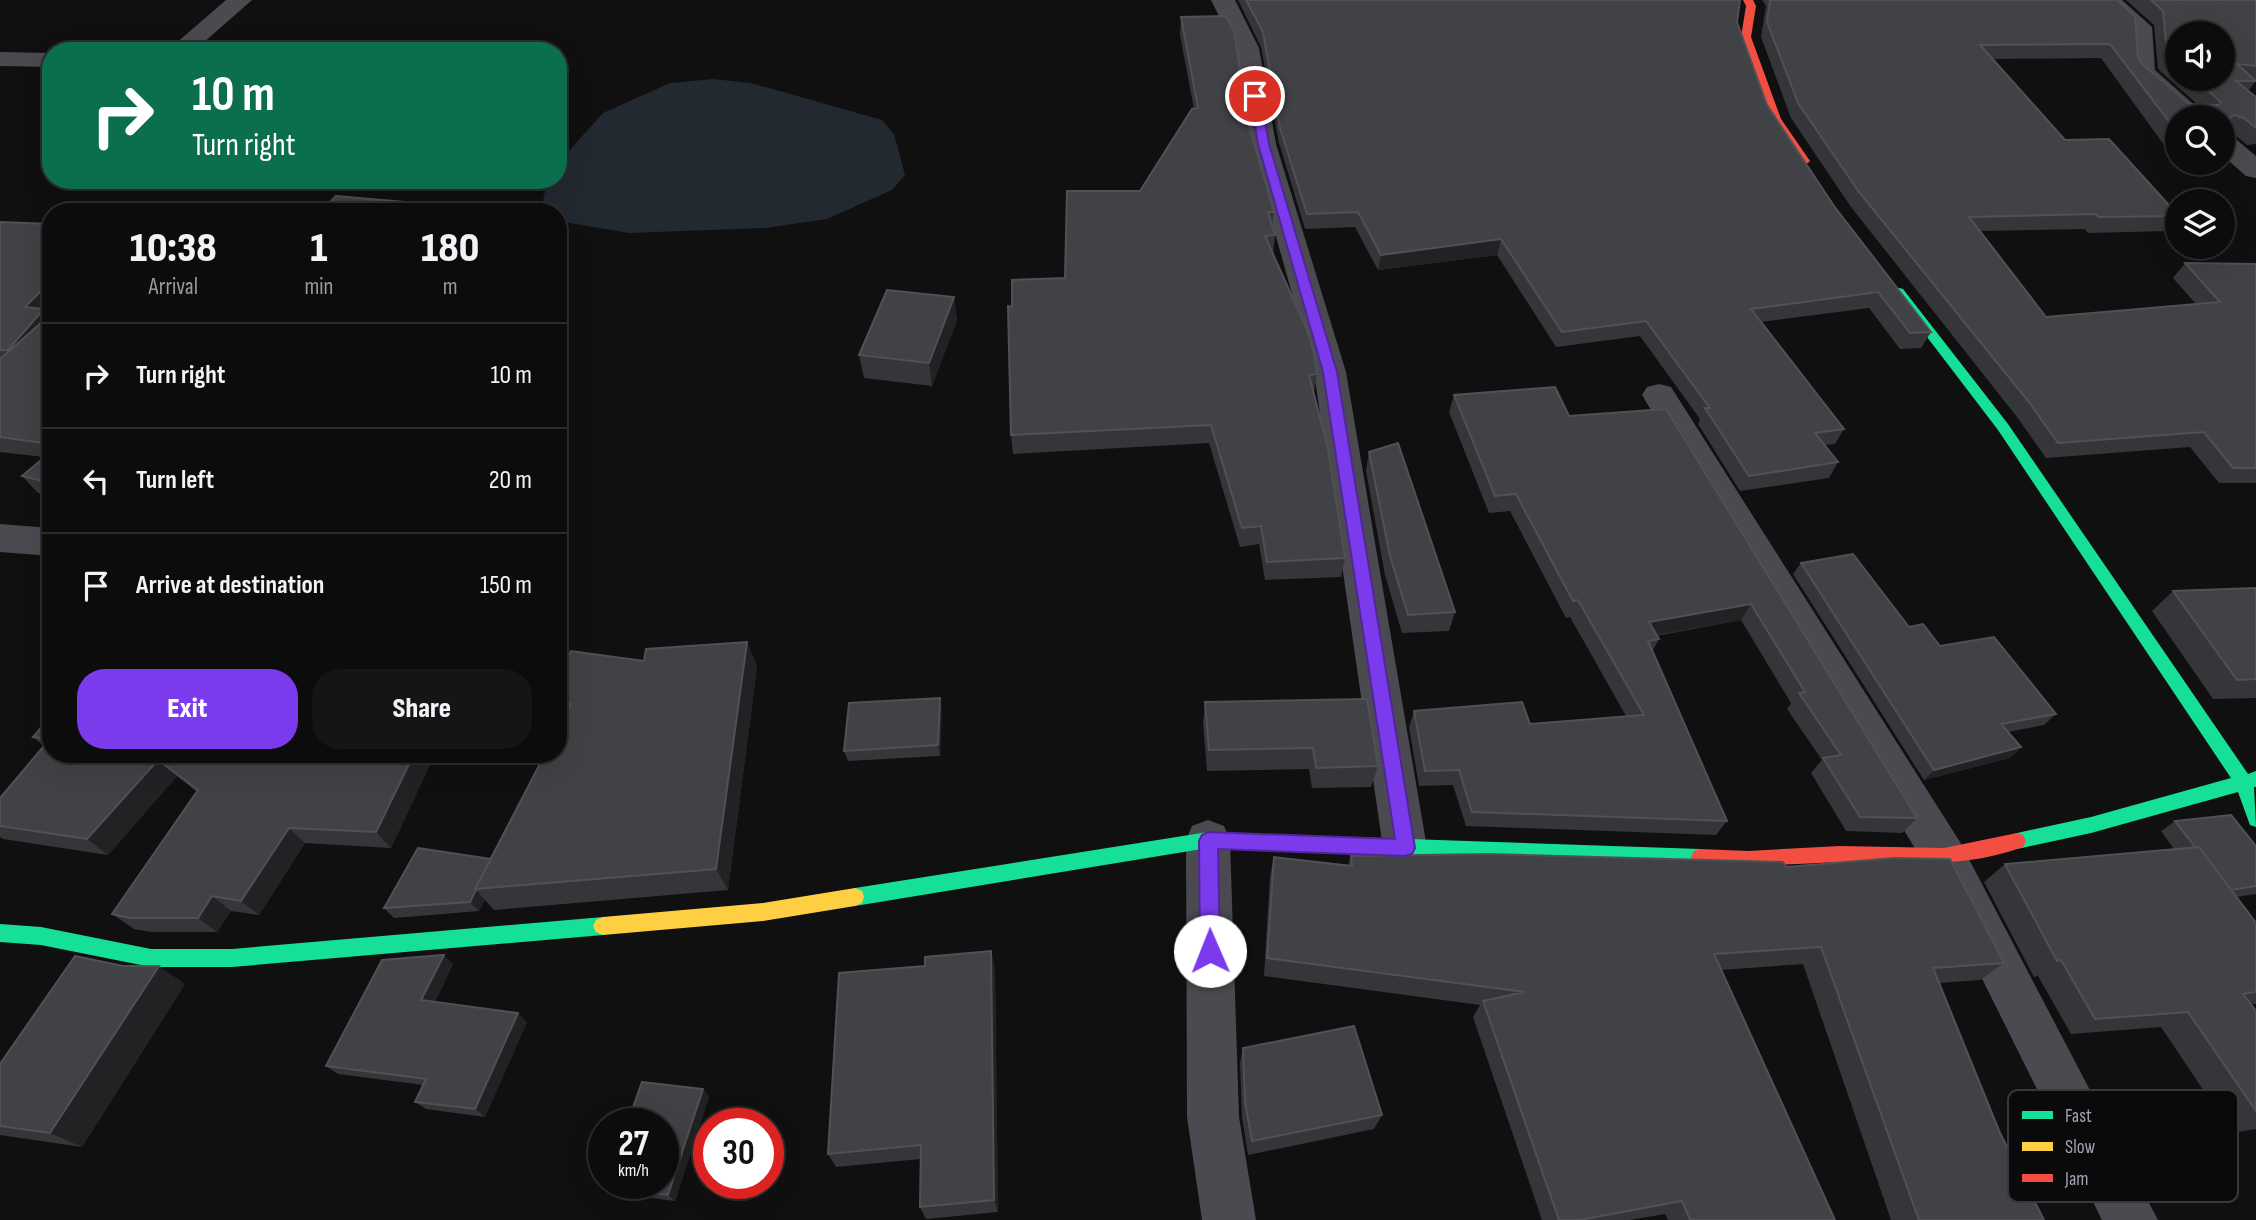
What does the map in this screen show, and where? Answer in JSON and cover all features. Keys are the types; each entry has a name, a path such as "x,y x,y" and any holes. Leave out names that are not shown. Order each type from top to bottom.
{"street":[{"path":"190,42 240,0"},
{"path":"1223,0 1247,48 1263,144 1330,372 1405,848"},
{"path":"1748,0 1751,6 1746,37 1776,119 1810,172"},
{"path":"2108,0 2140,27 2143,72 2181,105"},
{"path":"0,60 42,60"},
{"path":"2235,152 2256,170"},
{"path":"1888,278 2003,427 2250,780 2256,819"},
{"path":"1659,395 1944,856 2064,1090"},
{"path":"0,538 42,541"},
{"path":"0,933 41,936 151,958 232,958 762,912 1208,841 1748,859 1840,854 1944,856 2091,825 2250,780"},
{"path":"1208,841 1213,1117 1229,1220"},
{"path":"2122,1202 2131,1220"}],"shaded area":[{"path":"713,79 751,83 882,120 894,134 905,175 892,190 827,219 765,228 629,233 567,223 567,203 543,203 545,189 567,189 567,153 603,113 670,83"}],"building":[{"path":"1246,0 1740,0 1737,22 1767,105 1834,206 1931,332 1910,333 1878,292 1751,309 1844,429 1815,433 1838,462 1749,476 1705,408 1710,408 1646,321 1562,332 1501,239 1381,255 1358,212 1307,214 1280,128 1263,32"},
{"path":"1770,0 2117,0 2135,16 2138,58 2165,84 2165,91 2174,91 2189,104 2219,105 2165,105 2165,116 2110,44 1980,45 2065,140 2109,139 2165,201 2165,216 2099,217 2095,214 1969,217 2046,317 2220,302 2185,263 2256,264 2256,468 2233,468 2204,432 2058,443 2029,402 1859,192 1798,103 1767,22"},
{"path":"2151,0 2256,0 2256,66 2237,64 2256,81 2236,81 2256,97 2256,128 2244,118 2235,115 2235,105 2219,105 2221,102 2209,91 2235,91 2235,21 2165,21 2165,32 2163,11"},
{"path":"1226,16 1234,31 1249,126 1274,212 1268,212 1275,235 1265,236 1308,332 1314,354 1317,374 1309,375 1328,449 1345,558 1267,562 1261,526 1242,528 1211,425 1011,435 1008,306 1012,307 1012,280 1065,278 1067,191 1140,191 1192,109 1198,108 1181,17"},
{"path":"336,196 406,202 405,203 329,203"},
{"path":"0,222 42,224 42,290 25,307 42,309 42,311 8,350 0,350"},
{"path":"887,290 954,297 929,363 859,355"},
{"path":"42,322 42,443 0,437 0,359"},
{"path":"1555,387 1569,416 1666,409 1917,818 1860,817 1823,758 1841,755 1799,693 1805,692 1751,604 1649,622 1659,639 1648,641 1727,821 1472,812 1459,770 1425,771 1414,711 1522,702 1530,724 1644,715 1578,600 1573,601 1516,494 1495,496 1454,395"},
{"path":"1398,443 1455,612 1408,615 1390,556 1369,452"},
{"path":"42,459 42,481 22,476"},
{"path":"1853,554 1909,627 1923,624 1940,646 1994,637 2056,714 2001,724 2021,747 1934,770 1801,563"},
{"path":"2256,588 2256,679 2237,680 2173,591"},
{"path":"747,642 716,869 475,889 540,763 567,763 567,712 571,704 567,704 567,658 571,651 644,661 646,649"},
{"path":"940,698 938,745 844,751 849,703"},
{"path":"1367,699 1378,766 1316,768 1313,748 1209,750 1205,702"},
{"path":"42,726 42,739 33,737"},
{"path":"42,748 42,763 155,763 87,839 0,826 0,798"},
{"path":"162,763 410,763 376,832 289,828 241,901 212,896 198,918 130,918 112,914 198,790"},
{"path":"2231,815 2256,846 2256,886 2231,890 2199,847 2195,847 2175,821"},
{"path":"2199,847 2256,923 2256,992 2243,994 2256,1011 2256,1111 2188,1012 2095,1019 2061,960 2057,961 2005,864"},
{"path":"418,848 491,859 470,902 384,908"},
{"path":"1489,854 1783,862 1786,867 1894,858 1950,859 2004,963 1933,968 2008,1149 2008,1202 2035,1202 2044,1220 1919,1220 1821,947 1714,954 1835,1220 1690,1220 1682,1201 1579,1220 1559,1220 1483,1001 1525,992 1267,958 1274,857 1352,866 1351,856"},
{"path":"991,951 994,1200 920,1207 921,1145 828,1154 839,973 925,966 925,957"},
{"path":"444,955 421,1000 518,1013 475,1109 415,1102 426,1079 326,1066 382,960"},
{"path":"75,956 123,966 159,966 50,1133 0,1126 0,1064"},
{"path":"1354,1026 1382,1115 1252,1141 1245,1102 1243,1048"},
{"path":"642,1082 703,1089 697,1108 693,1108 693,1119 679,1162 679,1108 633,1108"}],"traffic: fast":[{"path":"1899,292 2003,427 2243,781 2256,819"},
{"path":"2017,841 2091,825 2256,779"},
{"path":"855,897 1208,840 1700,857"},
{"path":"0,933 41,936 151,958 232,958 603,926"}],"traffic: slow":[{"path":"603,926 763,912 855,897"}],"traffic: jam":[{"path":"1748,0 1751,6 1746,37 1776,119 1804,161"},
{"path":"1700,857 1748,859 1840,854 1944,856 2017,841"}],"route":[{"path":"1210,951 1208,841 1405,848 1330,372 1263,144 1255,96"}]}
